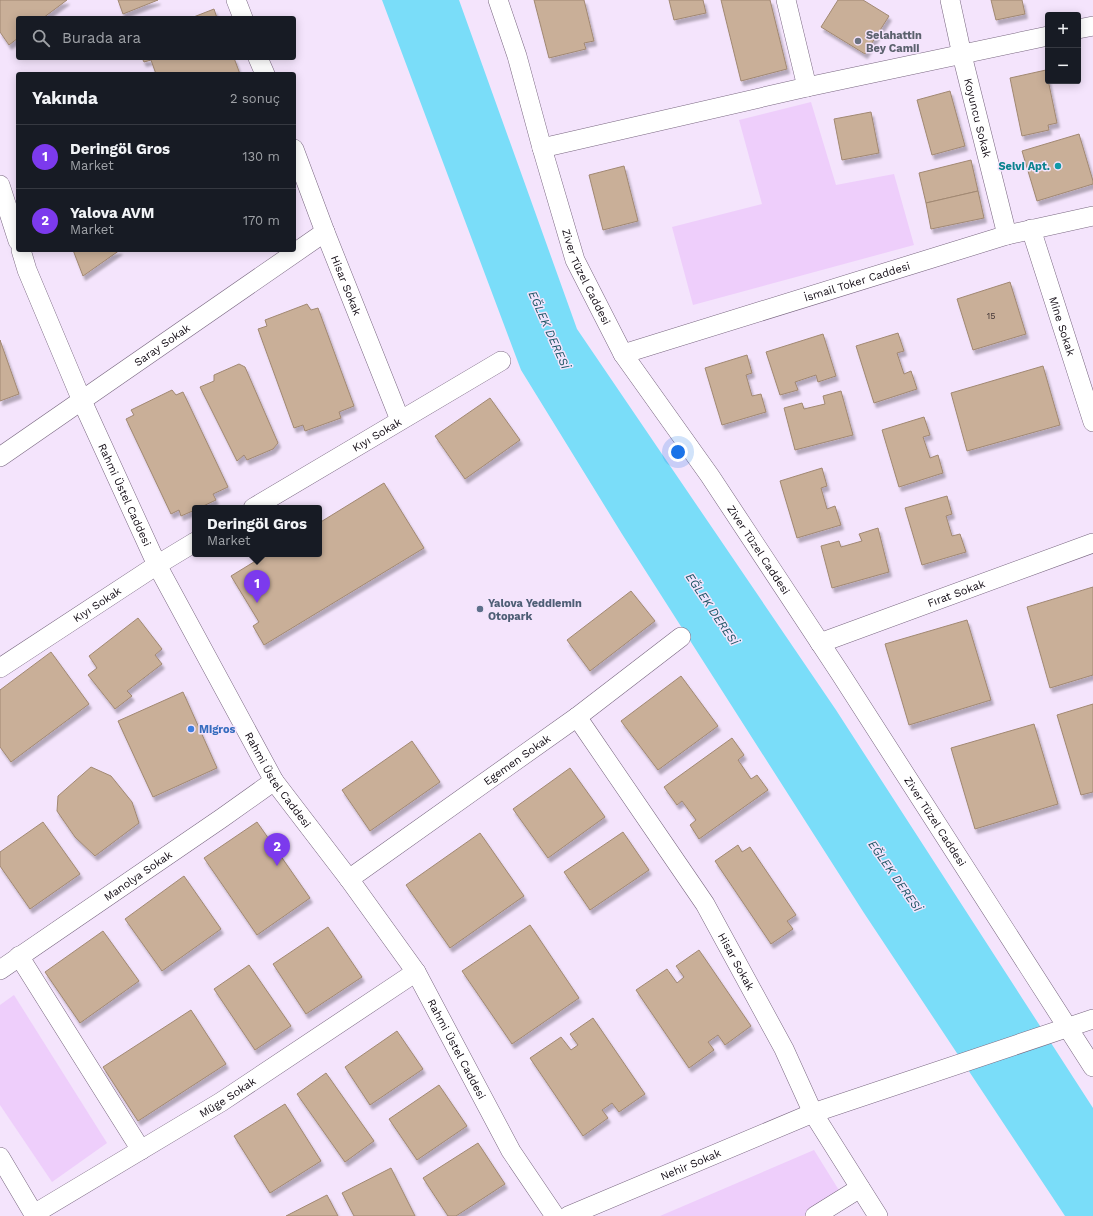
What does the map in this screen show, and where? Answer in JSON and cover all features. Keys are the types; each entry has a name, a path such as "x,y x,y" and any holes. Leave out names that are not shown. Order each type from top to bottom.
{"street":[{"path":"236,0 242,16"},
{"name":"Ziver Tüzel Caddesi","path":"498,0 517,56 575,260 623,354 710,476 820,643 1061,1030 1093,1067"},
{"path":"786,0 807,87"},
{"name":"Koyuncu Sokak","path":"950,0 962,55 1007,235"},
{"path":"1081,28 1093,26"},
{"path":"542,148 807,87 1045,37"},
{"path":"259,60 264,72"},
{"name":"Hisar Sokak","path":"296,154 325,232 400,420"},
{"path":"0,185 16,235"},
{"name":"İsmail Toker Caddesi","path":"623,354 1007,235 1093,216"},
{"name":"Mine Sokak","path":"1032,230 1093,422"},
{"name":"Saray Sokak","path":"0,457 325,232"},
{"name":"Rahmi Üstel Caddesi","path":"22,252 27,270 82,400 157,565 274,781 349,878 416,972 511,1151 555,1216"},
{"name":"Kıyı Sokak","path":"258,505 501,361"},
{"name":"Fırat Sokak","path":"820,643 1093,543"},
{"name":"Kıyı Sokak","path":"0,668 157,565 192,544"},
{"name":"Egemen Sokak","path":"349,878 578,716 681,637"},
{"name":"Hisar Sokak","path":"578,716 705,904 784,1049 812,1113 878,1216"},
{"name":"Manolya Sokak","path":"0,970 274,781"},
{"path":"19,956 141,1150"},
{"name":"Müge Sokak","path":"35,1215 221,1102 416,972"},
{"name":"Nehir Sokak","path":"568,1216 812,1113 1093,1019"},
{"path":"0,1157 35,1215"},
{"path":"815,1216 860,1188"}],"shaded area":[{"path":"811,102 836,185 894,174 914,245 693,305 672,227 762,204 739,120"},
{"path":"14,995 107,1143 52,1182 0,1105 0,1005"},
{"path":"814,1150 842,1195 809,1216 660,1216"}],"water":[{"name":"EĞLEK DERESİ","path":"382,0 459,0 577,329 836,710 1093,1108 1093,1216 1065,1216 864,913 622,534 521,370"}],"building":[{"path":"0,0 67,0 46,16 16,16 16,40 9,45 0,32"},
{"path":"118,0 158,0 123,14"},
{"path":"534,0 584,0 594,41 584,43 586,49 549,58"},
{"path":"669,0 703,0 706,13 674,20"},
{"path":"721,0 770,0 787,69 741,81"},
{"name":"Selahattin Bey Camii","path":"838,0 863,0 889,16 865,54 821,27"},
{"path":"991,0 1022,0 1025,14 996,20"},
{"path":"214,9 216,16 196,16"},
{"path":"151,60 235,60 239,72 155,72"},
{"path":"1045,70 1045,84 1049,84 1057,123 1048,125 1049,130 1022,136 1010,78"},
{"path":"950,91 965,146 932,155 917,100"},
{"path":"871,112 879,153 842,160 834,119"},
{"name":"Selvi Apt.","path":"1079,134 1093,184 1037,201 1022,151"},
{"path":"971,160 978,191 926,203 919,173"},
{"path":"624,166 638,221 603,230 589,175"},
{"path":"978,191 984,218 931,229 926,203"},
{"path":"74,252 117,252 83,276"},
{"path":"1010,282 1026,334 973,350 957,299"},
{"path":"307,304 311,310 318,308 354,406 339,412 341,418 305,431 303,425 294,428 258,329 267,326 265,320"},
{"path":"898,333 904,351 897,353 904,374 911,371 917,389 874,403 856,346"},
{"path":"823,334 836,376 818,382 816,375 795,382 798,390 780,395 766,352"},
{"path":"0,340 19,394 0,401"},
{"path":"747,355 752,373 746,375 752,396 761,394 766,412 722,425 705,368"},
{"path":"239,364 245,367 278,443 273,449 247,460 244,455 237,461 200,387 214,381 214,375"},
{"path":"1043,366 1060,425 967,451 951,393"},
{"path":"172,390 176,395 183,392 228,487 213,494 216,500 205,505 192,505 192,511 181,516 179,510 171,514 126,419 134,415 131,410"},
{"path":"841,391 853,435 795,450 784,408 802,403 804,409 825,404 823,396"},
{"path":"490,398 520,440 465,479 435,436"},
{"path":"924,417 930,435 923,437 930,458 938,455 943,473 899,487 882,430"},
{"path":"822,468 827,486 821,488 827,509 835,506 841,525 797,538 780,481"},
{"path":"384,483 424,548 264,645 253,626 259,622 231,576 262,557 322,557 322,521"},
{"path":"947,496 952,514 946,516 952,536 960,534 966,552 922,565 905,508"},
{"path":"878,528 889,572 832,588 821,546 839,541 841,547 862,541 859,534"},
{"path":"1093,587 1093,675 1050,688 1027,607"},
{"path":"631,591 655,621 590,671 567,640"},
{"path":"138,618 162,649 155,655 162,664 127,691 132,696 115,709 88,675 97,668 89,656"},
{"path":"967,620 991,700 909,725 885,644"},
{"path":"51,652 89,704 11,762 0,747 0,690"},
{"path":"681,676 718,726 658,770 621,721"},
{"path":"183,692 217,768 153,797 118,721"},
{"path":"1093,704 1093,792 1081,795 1057,715"},
{"path":"1034,724 1058,804 975,829 951,748"},
{"path":"732,738 744,755 738,760 751,779 757,775 768,790 699,839 690,825 696,820 682,801 677,805 664,787"},
{"path":"412,741 440,782 370,831 342,790"},
{"path":"91,767 111,776 132,802 139,823 95,856 75,837 57,811 58,796"},
{"path":"570,768 605,817 548,858 513,809"},
{"path":"43,822 80,874 30,909 0,866 0,852"},
{"path":"257,822 310,898 257,935 204,858"},
{"path":"623,832 649,870 590,910 564,872"},
{"path":"480,833 524,896 450,948 406,885"},
{"path":"738,845 742,852 750,847 796,915 787,921 793,929 771,944 715,861"},
{"path":"184,876 221,929 162,971 125,919"},
{"path":"530,925 579,998 512,1044 462,971"},
{"path":"328,927 362,977 306,1014 273,964"},
{"path":"103,931 139,981 80,1023 45,972"},
{"path":"699,950 751,1026 725,1045 718,1035 708,1042 714,1050 689,1068 636,990 667,969 677,983 684,977 676,966"},
{"path":"249,965 291,1026 255,1050 214,989"},
{"path":"191,1010 226,1064 138,1121 103,1067"},
{"path":"593,1018 645,1094 619,1112 612,1103 602,1110 608,1118 583,1136 530,1058 561,1037 571,1050 578,1045 570,1034"},
{"path":"397,1031 423,1069 370,1105 345,1067"},
{"path":"326,1073 374,1141 345,1162 297,1094"},
{"path":"439,1085 467,1126 417,1160 389,1119"},
{"path":"285,1104 321,1161 270,1193 234,1136"},
{"path":"478,1143 505,1184 456,1216 448,1216 423,1178"},
{"path":"391,1168 415,1216 354,1216 342,1193"},
{"path":"327,1195 338,1216 286,1216"}],"place":[{"name":"Selahattin Bey Camii","path":"858,41"},
{"name":"Selvi Apt.","path":"1058,166"},
{"name":"Deringöl Gros","path":"257,603"},
{"name":"Yalova Yeddiemin Otopark","path":"480,609"},
{"name":"Migros","path":"191,729"},
{"name":"Yalova AVM","path":"277,866"}]}
